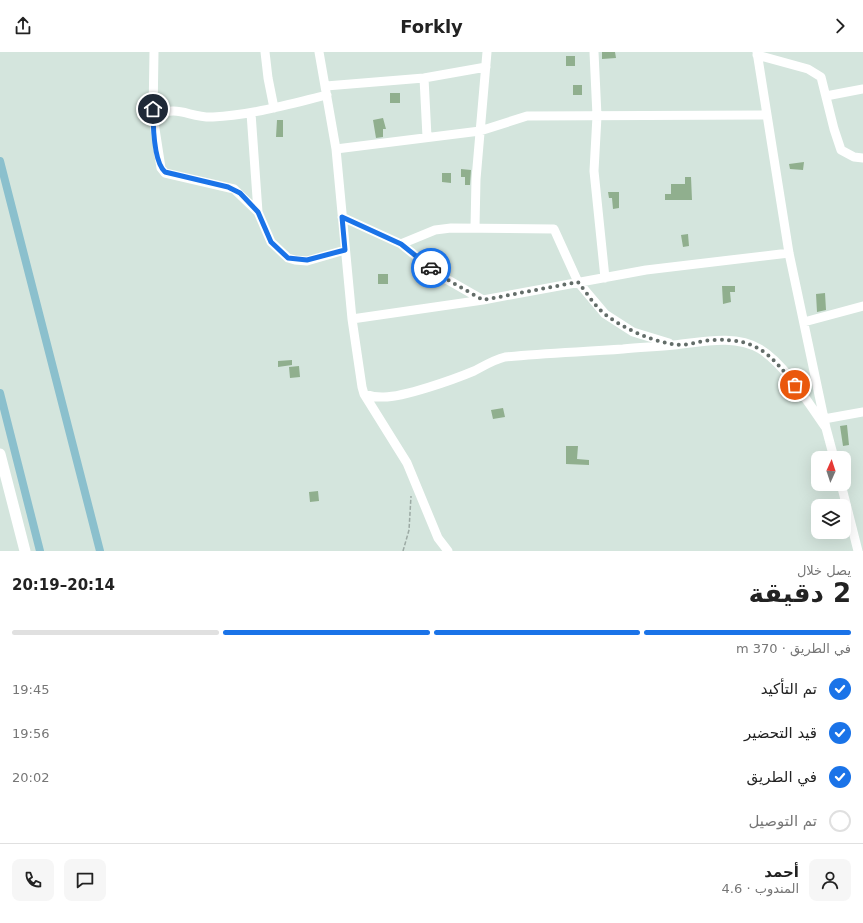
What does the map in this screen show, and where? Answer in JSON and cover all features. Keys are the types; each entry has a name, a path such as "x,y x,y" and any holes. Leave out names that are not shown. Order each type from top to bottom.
{"street":[{"path":"154,52 153,116 161,168 165,172 234,189 258,212"},
{"path":"265,52 274,108"},
{"path":"319,52 336,149 352,319 364,394 407,463 438,538 448,551"},
{"path":"475,227 476,179 487,52"},
{"path":"594,52 597,116 594,171 605,278"},
{"path":"832,451 825,424 789,253 757,54 808,69 821,77 834,129 842,150 854,157 863,158"},
{"path":"153,116 170,110 212,117 251,113 274,108 326,90 424,78 486,67"},
{"path":"424,78 427,137"},
{"path":"826,96 863,89"},
{"path":"251,113 258,212 271,242 288,258 307,260 345,250"},
{"path":"336,149 480,131 528,116 767,115"},
{"path":"342,217 401,244 441,276 483,300"},
{"path":"401,244 435,230 451,228 475,227 554,230 578,282 605,314 633,332 674,345"},
{"path":"352,319 483,300 646,270 789,253"},
{"path":"804,322 863,306"},
{"path":"364,394 381,398 404,394 473,371 497,359 505,357 674,345 712,340 742,342 760,348 773,358 825,424"},
{"path":"825,424 863,412"},
{"path":"0,454 24,551"},
{"path":"843,491 858,551"}],"path":[{"path":"403,551 409,530 411,492"}],"building":[{"path":"602,52 615,52 616,58 602,59"},
{"path":"566,56 575,56 575,66 566,66"},
{"path":"573,85 582,85 582,95 573,95"},
{"path":"390,93 400,93 400,103 390,103"},
{"path":"383,118 386,129 383,129 383,137 376,138 373,120"},
{"path":"277,120 283,120 283,137 276,137"},
{"path":"804,162 803,170 790,169 789,164"},
{"path":"461,169 471,170 470,185 465,185 465,177 461,177"},
{"path":"442,173 451,173 451,183 442,182"},
{"path":"685,177 691,177 692,200 665,200 665,194 671,194 671,184 685,184"},
{"path":"608,192 619,192 619,208 613,209 612,198 609,198"},
{"path":"688,234 689,246 683,247 681,235"},
{"path":"378,274 388,274 388,284 378,284"},
{"path":"722,286 735,286 735,292 730,292 731,302 723,304"},
{"path":"825,293 826,310 817,312 816,294"},
{"path":"292,360 292,365 278,367 278,361"},
{"path":"299,366 300,377 290,378 289,367"},
{"path":"503,408 505,417 493,419 491,410"},
{"path":"847,425 849,445 843,446 840,426"},
{"path":"566,446 578,446 577,459 589,460 589,465 566,464"},
{"path":"318,491 319,501 310,502 309,492"}],"waterway":[{"path":"0,161 100,551"},
{"path":"0,393 40,551"}],"way so far":[{"path":"431,268 441,276 483,300 578,282 605,314 633,332 674,345 712,340 742,342 760,348 773,358 795,385"}],"route":[{"path":"153,109 161,168 165,172 177,176 228,187 240,193 258,212 271,242 288,258 295,260 307,260 345,250 342,217 401,244 431,268"}]}
